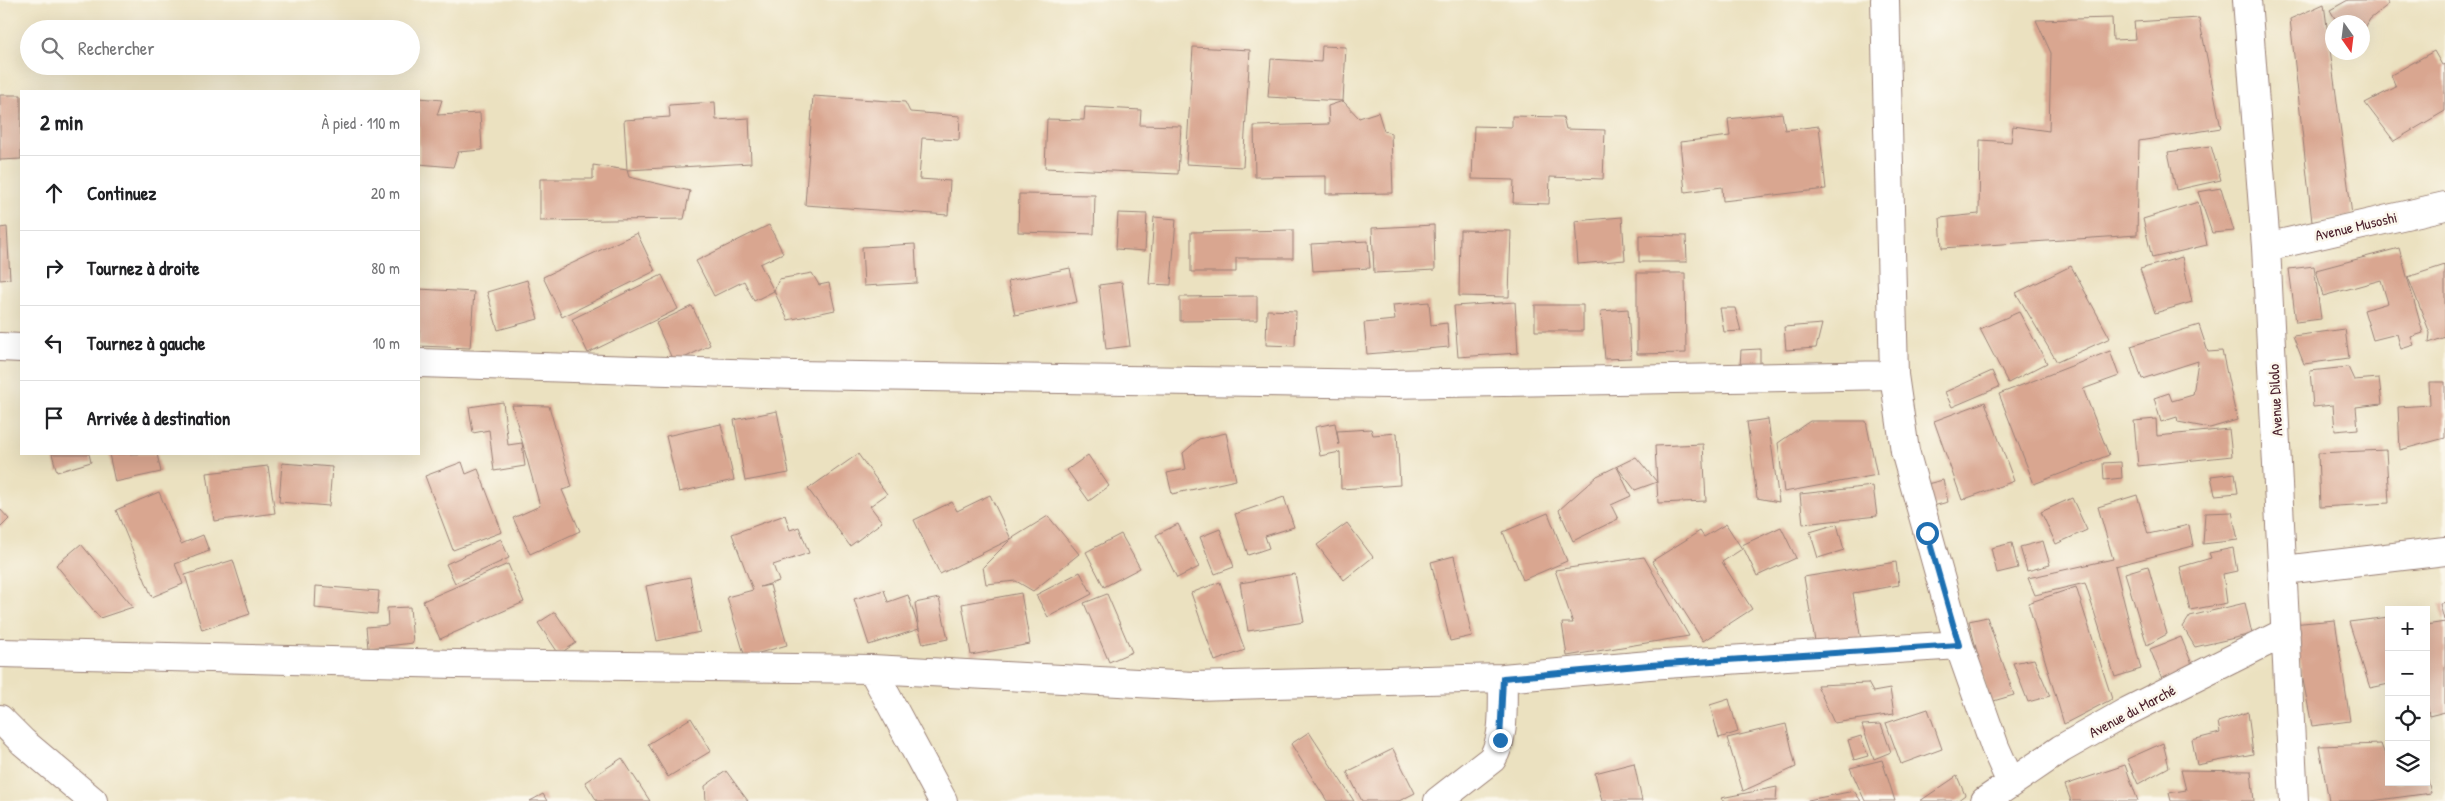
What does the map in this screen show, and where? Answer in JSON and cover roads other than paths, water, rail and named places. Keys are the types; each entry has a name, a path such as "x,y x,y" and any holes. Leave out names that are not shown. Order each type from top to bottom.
{"street":[{"path":"1885,0 1894,375 1906,451 1959,645 1994,747 2011,783"},
{"name":"Avenue Dilolo","path":"2247,0 2266,247 2284,570 2294,801"},
{"name":"Avenue Musoshi","path":"2266,247 2445,206"},
{"path":"0,347 20,348"},
{"path":"420,363 794,375 1388,384 1894,375"},
{"path":"2284,570 2445,551"},
{"name":"Avenue du Marché","path":"1985,801 2061,749 2128,711 2286,632"},
{"path":"0,653 455,664 872,669 1194,686 1503,678 1649,665 1959,645"},
{"path":"872,669 943,801"},
{"path":"1438,801 1492,759 1497,751 1500,740 1503,678"},
{"path":"0,719 23,742 93,801"}]}
